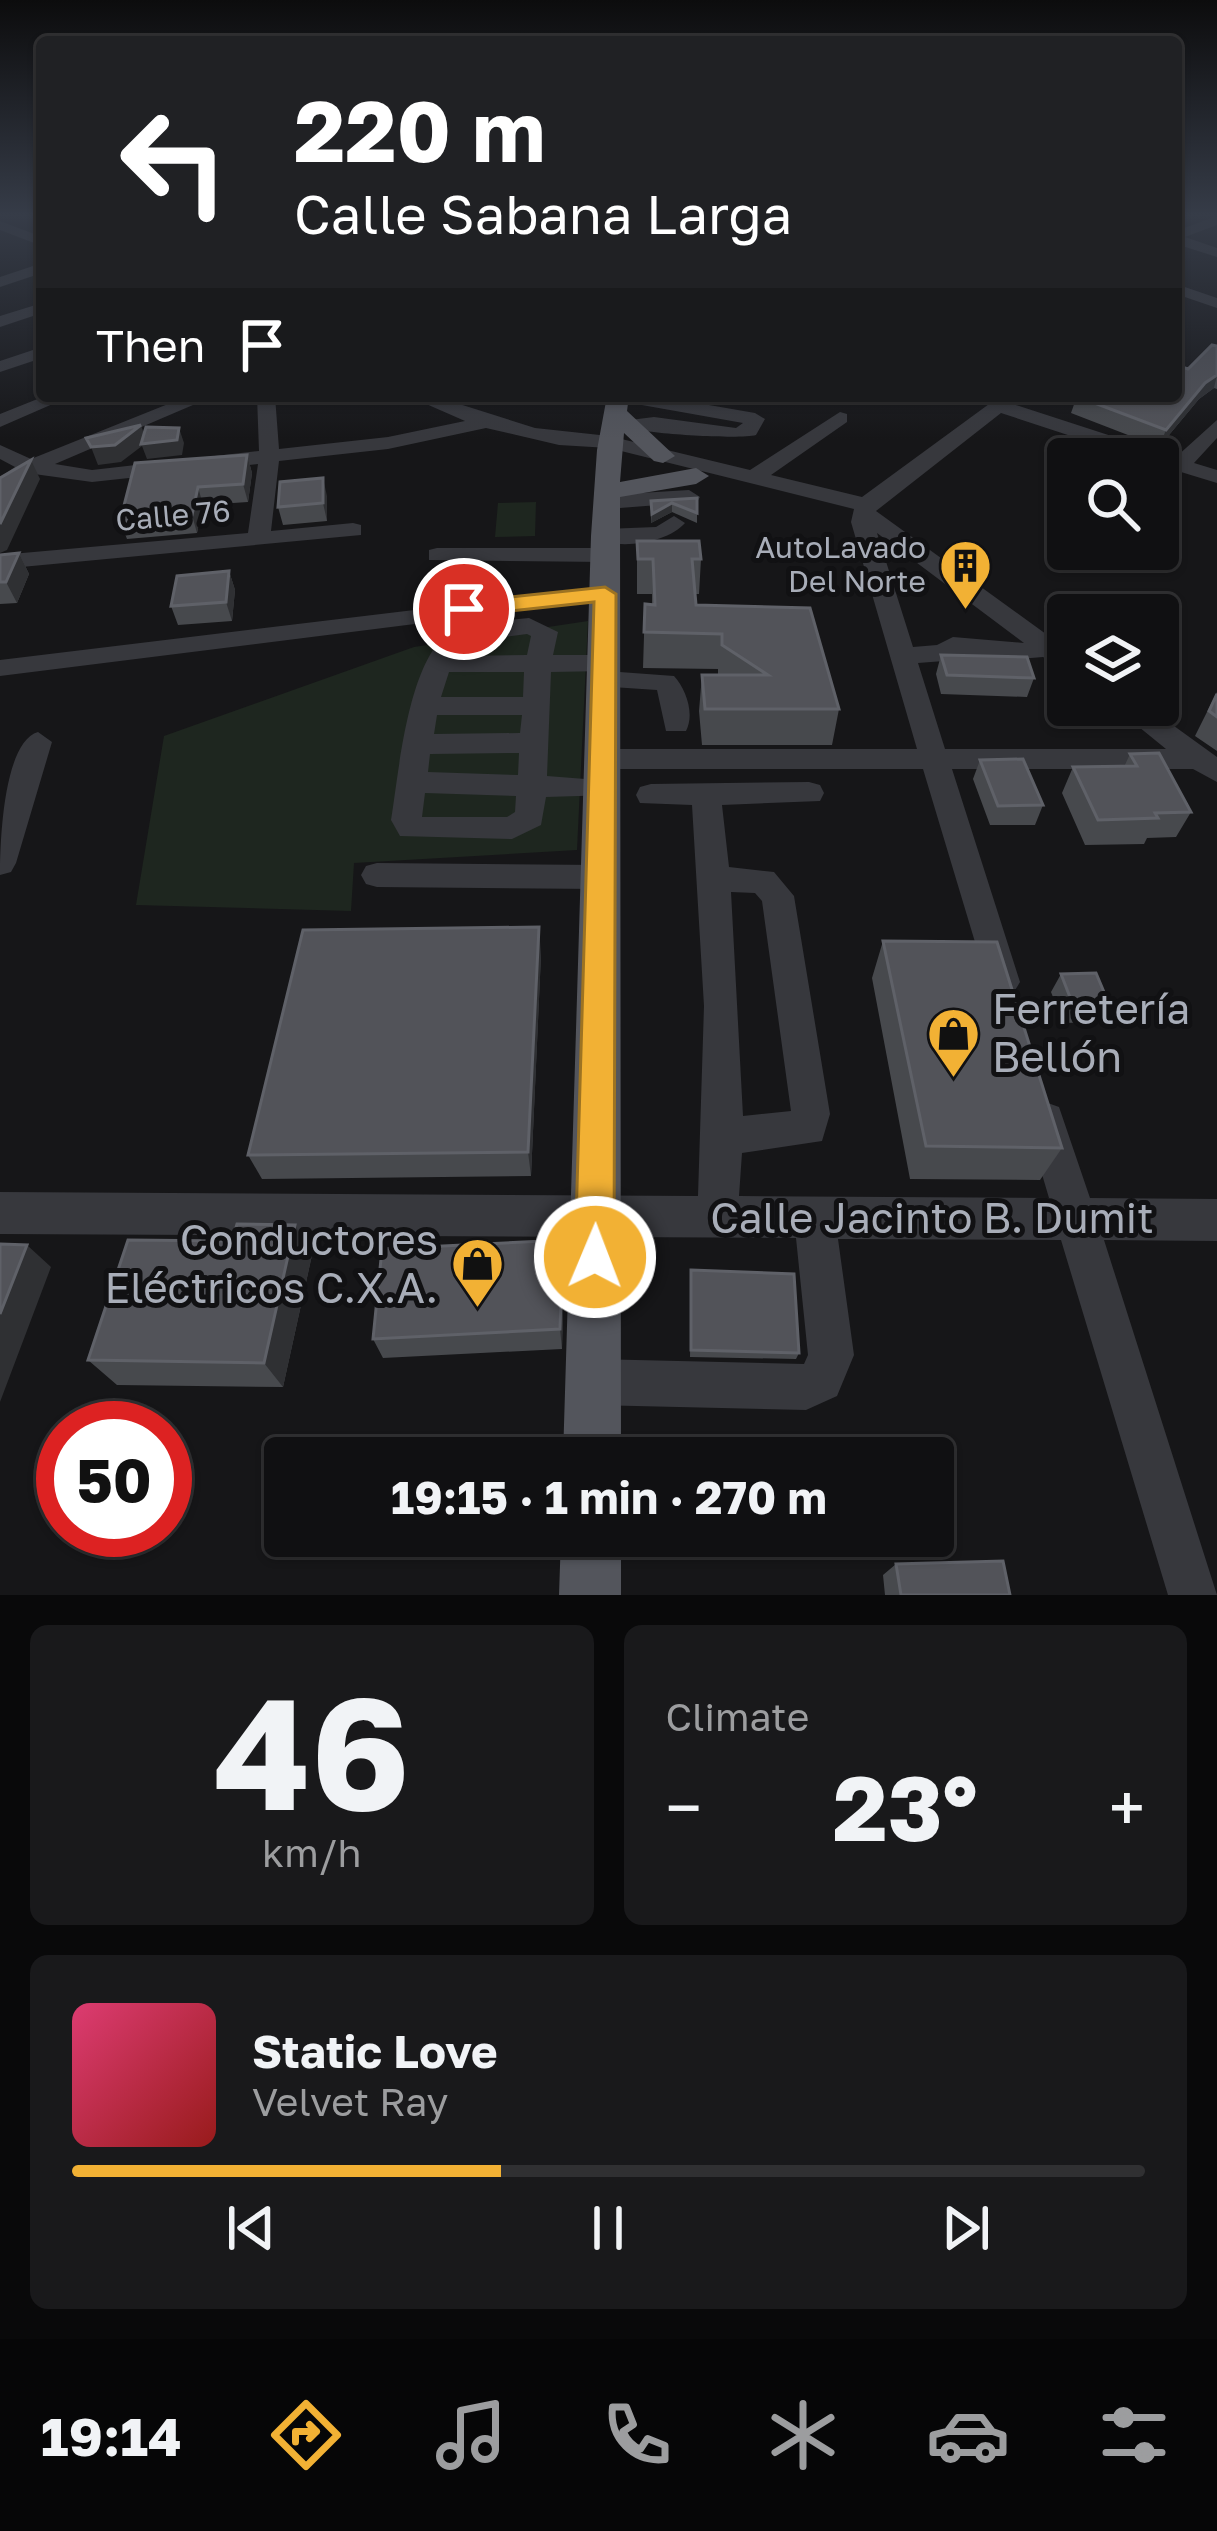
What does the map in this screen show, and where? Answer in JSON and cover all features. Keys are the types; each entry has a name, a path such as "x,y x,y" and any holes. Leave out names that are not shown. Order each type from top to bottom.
{"main road":[{"path":"592,1437 605,594 616,542 607,497 617,421 663,456"},
{"path":"607,497 694,488"},
{"path":"590,1595 591,1557"}],"street":[{"path":"1182,294 1217,303"},
{"path":"0,322 36,310"},
{"path":"0,367 36,354"},
{"path":"0,421 47,402"},
{"path":"0,486 30,467 190,402"},
{"path":"259,538 269,457 266,402"},
{"path":"431,402 482,423 579,442 617,421 744,413 754,419 743,433 617,421"},
{"path":"1004,402 865,511 863,528 1014,1021"},
{"path":"1008,402 1217,477"},
{"path":"753,478 840,418"},
{"path":"617,421 694,488"},
{"path":"0,451 30,467 92,476 388,443 482,423"},
{"path":"1180,465 1217,425"},
{"path":"711,431 729,472"},
{"path":"663,456 865,511 1047,648"},
{"path":"607,497 640,501 694,488 865,511"},
{"path":"616,542 640,501"},
{"path":"437,555 616,542 662,534 674,523"},
{"name":"Calle 76","path":"0,562 352,530"},
{"path":"0,668 605,594"},
{"path":"529,626 545,632 538,665 530,817 512,828 411,828 406,820 427,706 446,647 460,635 529,626"},
{"path":"902,656 944,653 953,645 1047,655"},
{"path":"439,664 538,665 665,682 672,690 676,724"},
{"path":"427,706 536,706"},
{"path":"1155,726 1208,765 1217,791"},
{"path":"0,863 38,742"},
{"path":"420,744 535,743"},
{"path":"413,782 534,783 601,774 932,758 1208,765"},
{"path":"651,795 809,793"},
{"path":"706,794 714,879 723,1136 717,1218"},
{"path":"377,875 599,877"},
{"path":"714,879 763,881 778,896 812,1114 808,1128 723,1136"},
{"path":"1035,1086 1194,1595"},
{"name":"Calle Jacinto B. Dumit","path":"0,1213 1217,1220"},
{"path":"593,1382 806,1388 818,1384 826,1376 831,1355 814,1216"}],"shaded area":[{"path":"536,502 535,536 495,537 498,503"},
{"path":"588,621 577,850 354,863 351,911 136,905 164,736 414,647"}],"building":[{"path":"1212,345 1217,346 1217,375 1166,430 1092,402 1182,402 1182,367 1188,369"},
{"path":"141,425 115,445 91,447 86,438"},
{"path":"146,427 179,428 177,440 141,444"},
{"path":"247,455 243,484 198,487 192,515 120,521 135,463"},
{"path":"31,460 0,524 0,478"},
{"path":"323,478 323,503 278,507 280,482"},
{"path":"697,498 697,513 672,503 652,514 651,501"},
{"path":"637,541 699,541 701,559 692,559 696,605 810,608 839,709 705,709 702,675 768,675 722,645 722,634 644,632 645,604 655,605 653,559 638,559"},
{"path":"19,553 6,582 0,582 0,555"},
{"path":"229,571 226,602 171,606 177,576"},
{"path":"941,655 1027,657 1034,678 947,675"},
{"path":"1217,694 1217,717 1209,711"},
{"path":"1159,753 1191,812 1098,820 1073,767 1137,766 1130,754"},
{"path":"1023,759 1043,805 998,806 980,760"},
{"path":"539,927 528,1152 248,1155 303,930"},
{"name":"Ferretería Bellón","path":"883,941 997,942 1062,1148 926,1146"},
{"path":"1096,973 1109,1004 1073,1005 1061,974"},
{"path":"237,1224 295,1225 264,1363 88,1360 128,1240 232,1241"},
{"name":"Conductores Eléctricos C.X.A.","path":"563,1240 560,1329 373,1339 382,1249"},
{"path":"0,1244 27,1245 0,1314"},
{"path":"691,1270 794,1274 799,1353 691,1350"},
{"path":"1003,1561 1010,1595 901,1595 896,1564"}],"place":[{"name":"AutoLavado Del Norte","path":"965,611"},
{"name":"Ferretería Bellón","path":"953,1079"},
{"name":"Conductores Eléctricos C.X.A.","path":"477,1310"}],"route":[{"path":"464,609 605,594 595,1257"}]}
